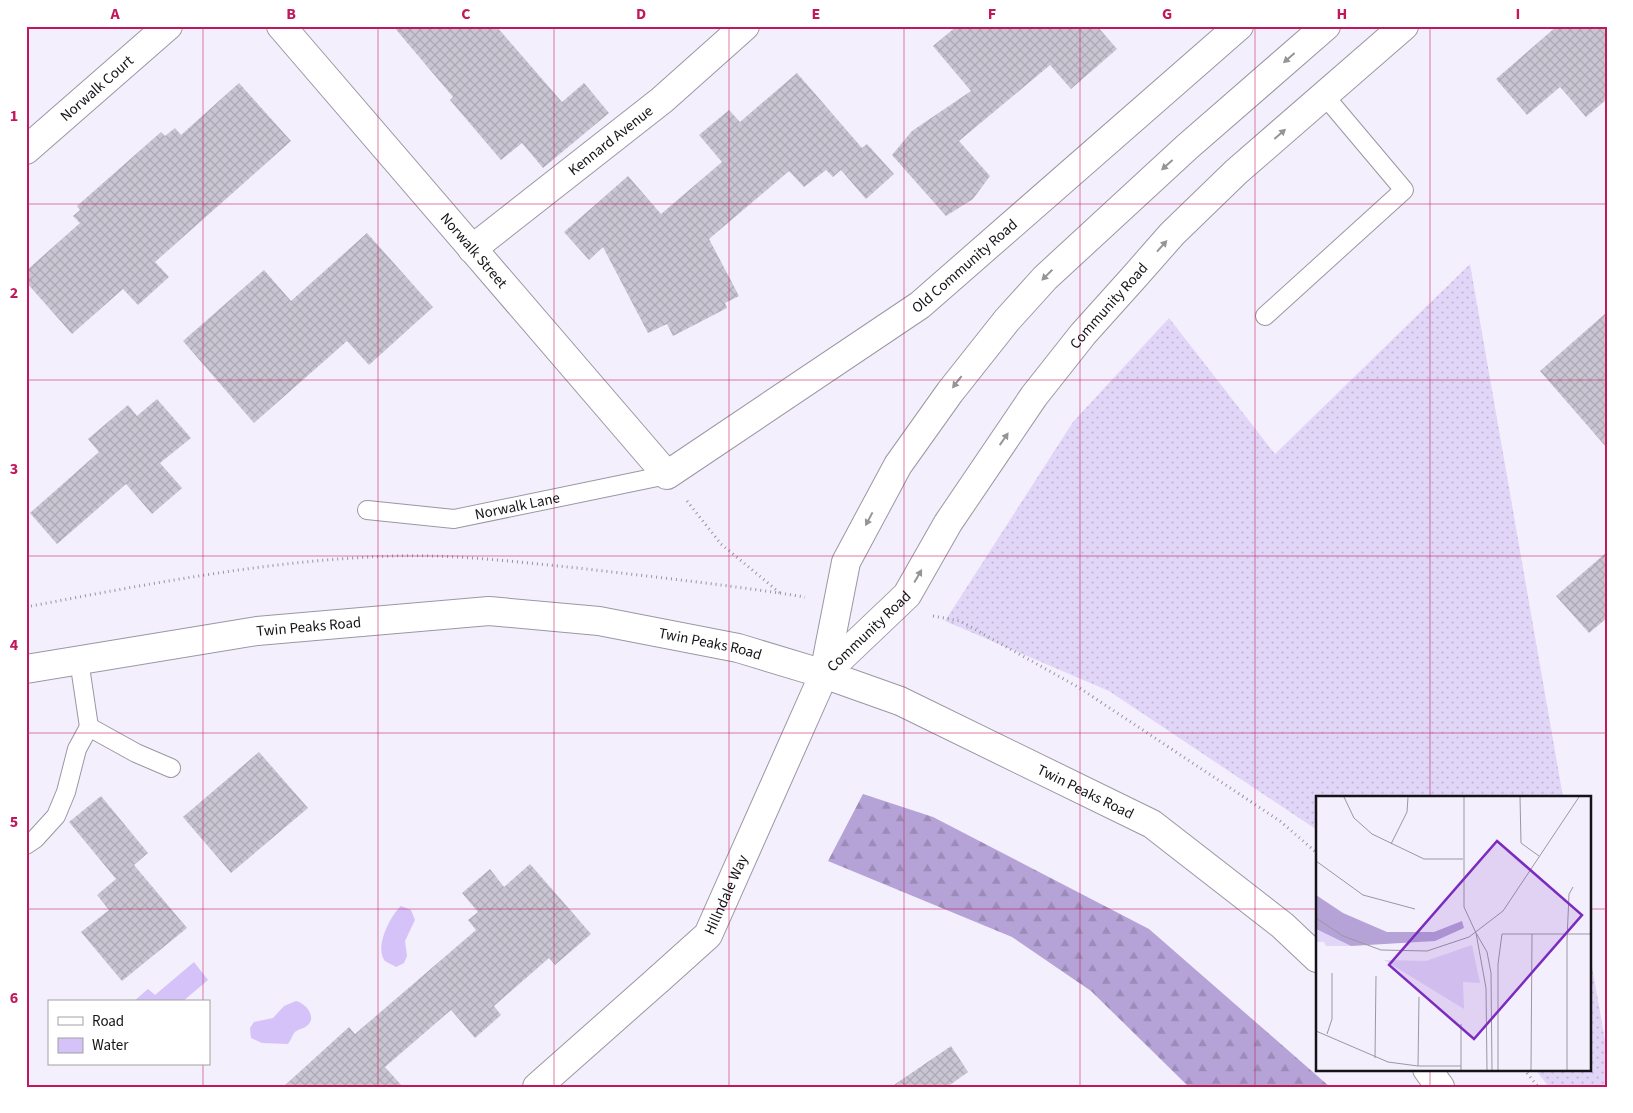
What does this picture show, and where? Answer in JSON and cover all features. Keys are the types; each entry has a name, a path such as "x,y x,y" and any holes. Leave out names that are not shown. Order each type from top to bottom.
{"main road":[{"name":"Norwalk Court","path":"26,150 168,26"},
{"name":"Norwalk Street","path":"281,26 666,476"},
{"name":"Kennard Avenue","path":"472,249 662,100 745,26"},
{"name":"Old Community Road","path":"666,476 920,304 1239,26"},
{"name":"Community Road","path":"824,674 846,562 898,465 955,385 1006,320 1045,278 1180,154 1326,26"},
{"name":"Community Road","path":"824,674 907,595 948,523 988,461 1034,396 1083,334 1172,234 1236,172 1404,26"},
{"name":"Twin Peaks Road","path":"26,670 257,631 489,611 599,621 738,648 824,674 900,701 1152,824 1282,925 1316,957"},
{"name":"Hillndale Way","path":"537,1087 708,934 824,674"},
{"path":"1427,1070 1440,1087"}],"lane":[{"path":"1265,316 1404,190 1324,95"},
{"name":"Norwalk Lane","path":"367,510 454,519 666,476"},
{"path":"26,844 34,839 56,816 66,792 77,749 89,727 79,660"},
{"path":"89,727 136,753 171,768"}],"path":[{"path":"666,476 721,544 781,593"},
{"path":"1525,1070 1538,1087"}],"shaded area":[{"path":"1470,264 1563,796 1316,796 1316,829 1109,691 945,621 1073,422 1169,318 1275,454"},
{"path":"1590,956 1607,1051 1607,1087 1549,1087 1536,1070 1590,1070"}],"green space":[{"path":"863,794 933,817 1149,929 1330,1087 1189,1087 1091,991 1012,937 828,861"}],"water":[{"path":"401,906 411,910 415,920 405,941 407,956 404,963 396,967 385,961 381,948 388,924"},
{"path":"194,962 208,980 184,1000 135,1000 148,989 155,995"},
{"path":"296,1001 309,1010 311,1018 308,1025 294,1033 288,1044 262,1043 251,1038 250,1028 254,1022 273,1018 284,1006"}],"building":[{"path":"393,26 496,26 562,102 584,83 609,113 543,168 522,143 501,160 450,100 453,97"},
{"path":"957,26 1097,26 1117,49 1071,89 1050,65 959,141 990,176 973,199 946,216 892,155 912,131 971,91 933,46"},
{"path":"1557,26 1607,26 1607,99 1586,117 1560,87 1527,115 1496,79"},
{"path":"797,73 862,148 867,144 894,174 866,199 841,170 833,177 826,170 804,187 789,171 709,239 739,296 725,303 727,308 673,336 667,324 648,333 603,247 589,260 564,232 628,176 661,214 722,162 699,135 729,110 740,122"},
{"path":"239,83 291,141 155,262 169,277 138,305 123,289 72,334 26,282 26,271 80,223 73,216 80,210 77,206 161,132 165,136 175,128 181,135"},
{"path":"367,233 433,307 369,365 347,341 254,423 183,341 264,270 291,301"},
{"path":"1607,312 1607,448 1540,371"},
{"path":"157,399 191,438 160,463 182,488 152,514 126,484 57,544 30,513 99,452 88,439 128,405 137,416"},
{"path":"1607,552 1607,618 1589,633 1556,596"},
{"path":"259,752 308,808 231,873 183,817"},
{"path":"101,796 148,853 134,865 187,928 122,981 81,932 109,910 97,895 116,879 69,822"},
{"path":"530,864 591,934 555,965 549,958 494,1006 501,1015 475,1038 451,1010 385,1067 403,1087 283,1087 349,1027 355,1034 476,930 468,920 478,912 462,893 490,869 504,887"},
{"path":"951,1046 968,1072 947,1087 891,1087"}]}
